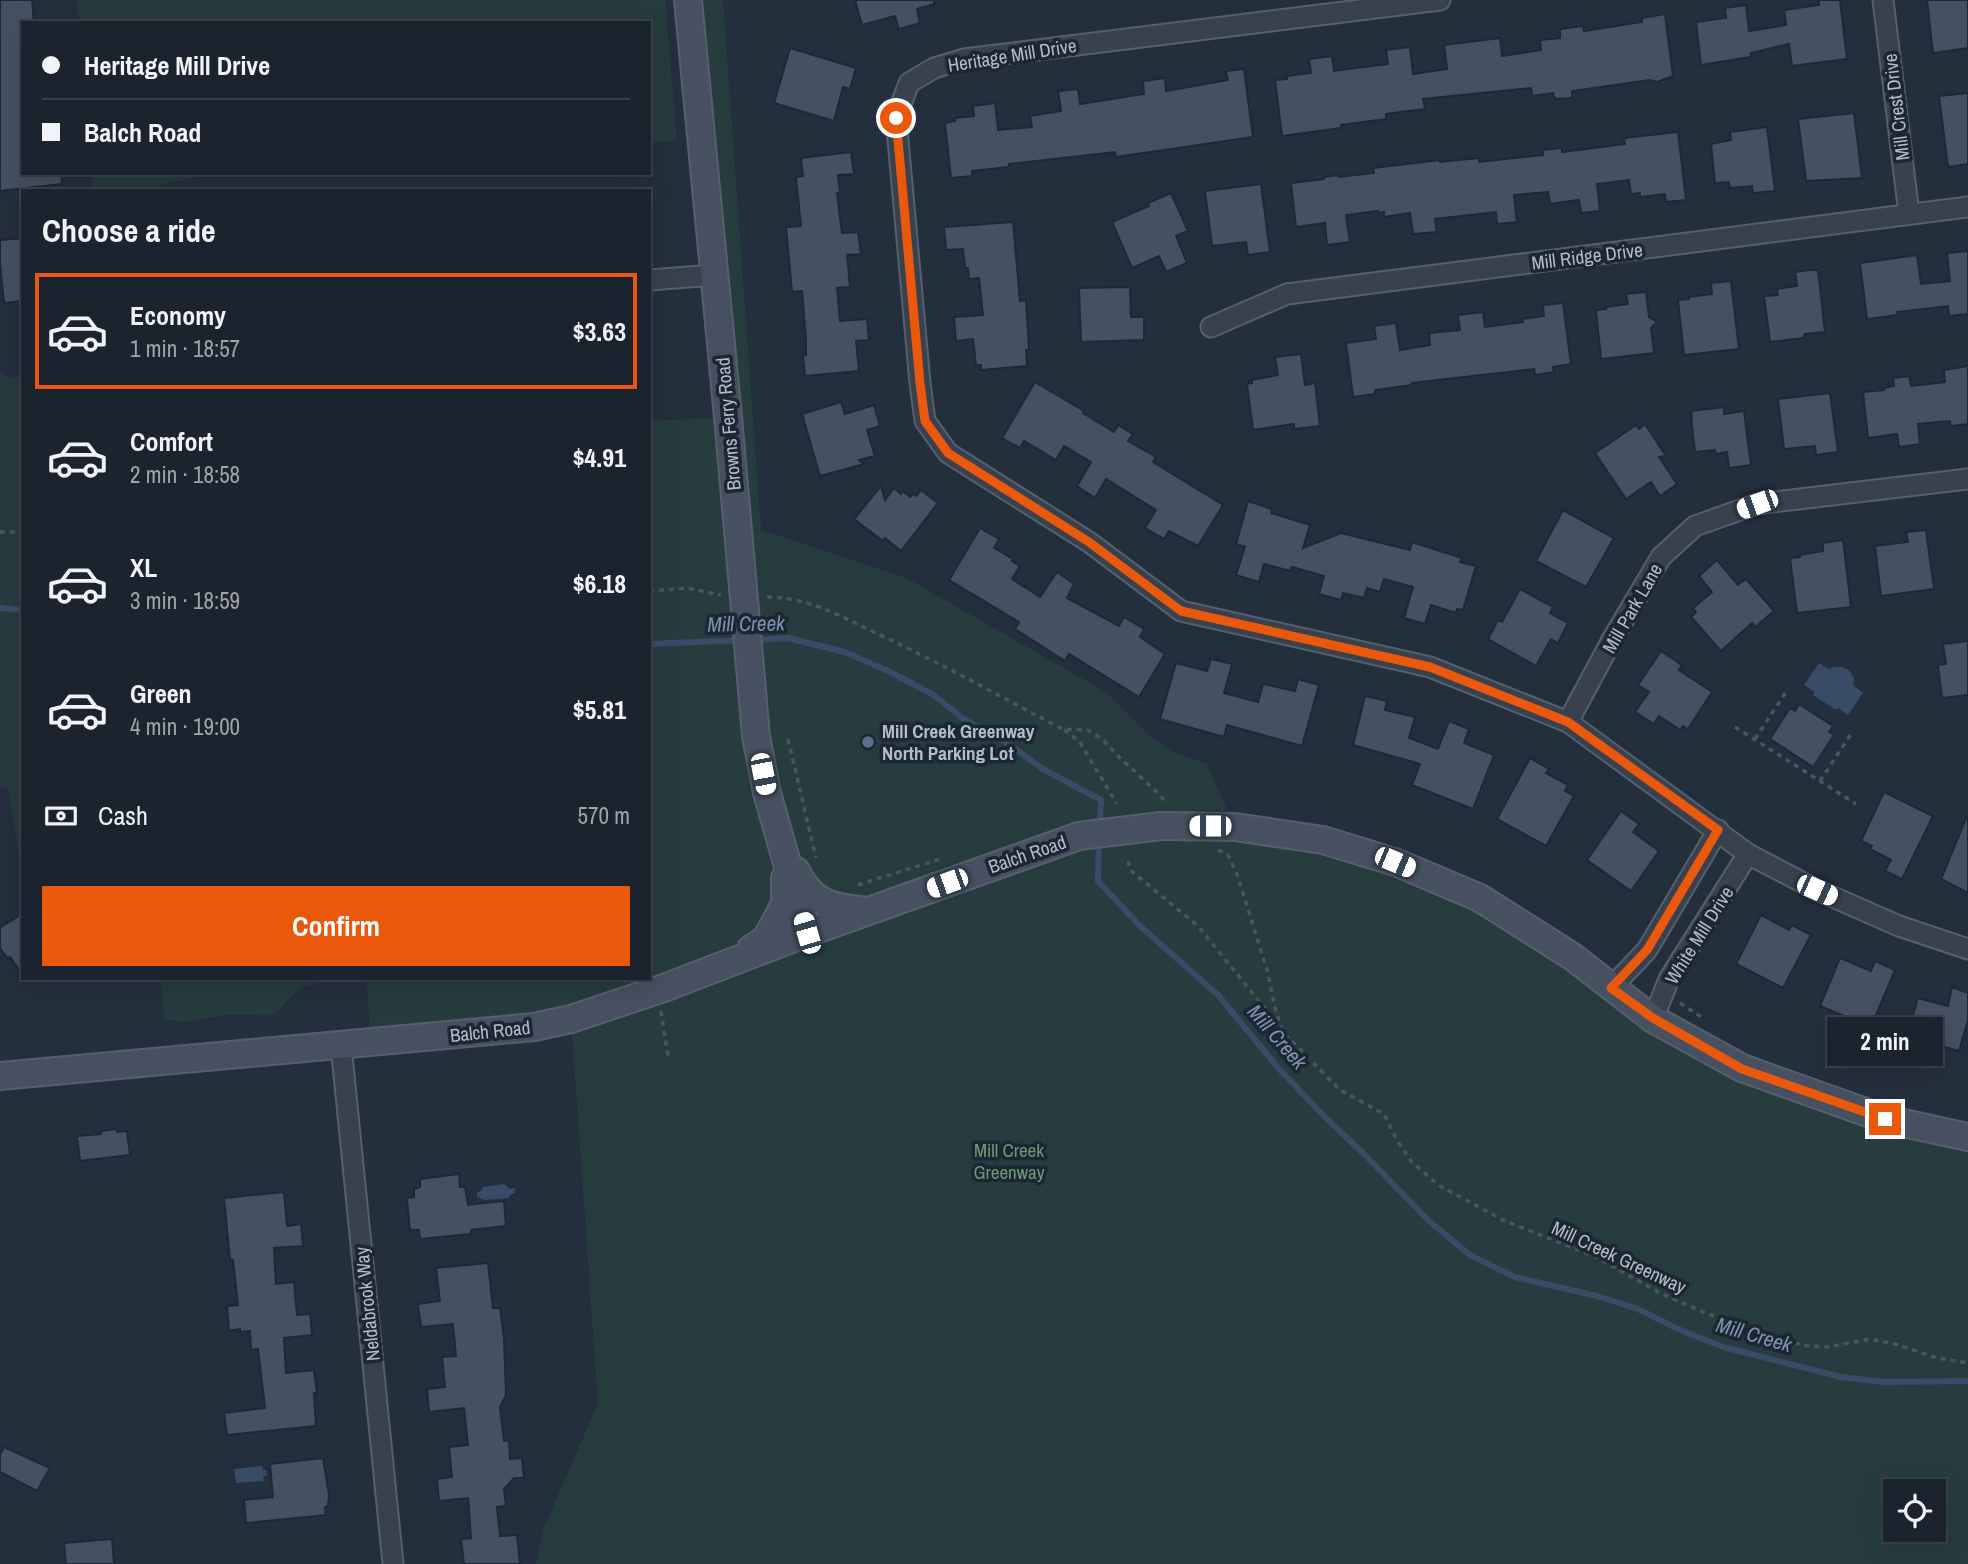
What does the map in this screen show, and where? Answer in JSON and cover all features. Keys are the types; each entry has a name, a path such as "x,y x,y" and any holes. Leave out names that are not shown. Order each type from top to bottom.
{"street":[{"name":"Browns Ferry Road","path":"688,0 747,603 756,736 767,793 807,933"},
{"name":"Heritage Mill Drive","path":"1440,0 964,59 934,68 909,83 896,118 925,421 948,453 1089,542 1181,611 1430,667 1568,722 1748,854 1817,890 1899,926 1968,949"},
{"name":"Mill Crest Drive","path":"1883,0 1909,214"},
{"name":"Mill Ridge Drive","path":"1211,327 1287,294 1968,207"},
{"path":"651,281 715,275"},
{"name":"Mill Park Lane","path":"1568,722 1661,557 1695,526 1757,504 1968,479"},
{"name":"Balch Road","path":"0,1076 534,1027 571,1020 1079,836 1165,817 1323,840 1395,862 1480,898 1573,957 1653,1018 1742,1069 1885,1119 1968,1137"},
{"name":"White Mill Drive","path":"1611,988 1647,950 1718,830"},
{"name":"Browns Ferry Road","path":"783,845 803,886 819,901 837,908 870,911"},
{"name":"Browns Ferry Road","path":"732,961 766,939 785,904 783,845"},
{"name":"White Mill Drive","path":"1653,1018 1669,979 1748,854"},
{"name":"Neldabrook Way","path":"341,1045 393,1564"}],"path":[{"path":"0,532 21,531"},
{"path":"651,591 687,588 747,603 799,600 824,608 915,651 1062,729 1079,741 1117,804"},
{"path":"1755,739 1786,692"},
{"path":"1735,727 1856,804"},
{"path":"1062,729 1088,730 1104,741 1160,796 1165,817"},
{"path":"1820,781 1851,734"},
{"path":"788,739 817,862"},
{"name":"Mill Creek Greenway","path":"1213,848 1228,855 1237,874 1283,1032"},
{"path":"849,886 858,886 946,857"},
{"name":"Mill Creek Greenway","path":"1128,861 1130,870 1198,926 1283,1032 1339,1090 1384,1114 1411,1161 1438,1185 1505,1221 1596,1257 1660,1293 1763,1335 1808,1346 1828,1347 1870,1339 1895,1343 1937,1358 1968,1363"}],"green space":[{"path":"77,0 665,0 677,141 651,142 651,21 79,21"},
{"name":"Mill Creek Greenway","path":"703,0 723,0 761,530 906,578 1104,691 1153,738 1173,752 1206,763 1235,827 1395,862 1742,1068 1968,1137 1968,1564 536,1564 543,1530 598,1403 571,1020 371,1042 366,980 651,980 651,421 728,417 725,249"},
{"path":"91,175 202,175 148,189 92,189"},
{"path":"0,371 9,378 21,376 21,849 18,849 8,789 0,786"},
{"path":"161,980 324,980 299,989 275,1014 225,1015 181,1022 164,1019"}],"water":[{"path":"1819,663 1830,670 1832,667 1841,667 1849,670 1854,678 1853,685 1863,693 1848,715 1813,695 1815,692 1804,685"},
{"path":"504,1184 510,1189 515,1188 515,1193 509,1198 485,1200 477,1197 477,1192 483,1187"},
{"path":"262,1466 267,1475 263,1476 264,1481 236,1483 234,1469"}],"building":[{"path":"0,0 32,0 34,21 21,21 21,175 61,175 62,184 0,191"},
{"path":"855,0 934,0 934,4 917,9 920,23 899,29 895,16 862,25"},
{"path":"1819,0 1840,0 1847,59 1792,66 1789,44 1751,53 1750,57 1701,65 1696,22 1726,18 1725,8 1746,5 1749,31 1786,25 1784,10 1819,5"},
{"path":"1927,0 1968,0 1968,48 1933,53"},
{"path":"1665,14 1673,76 1657,82 1650,80 1572,91 1572,98 1555,99 1553,93 1532,96 1531,88 1423,99 1425,109 1386,114 1386,119 1341,125 1341,128 1282,136 1275,80 1311,73 1309,59 1332,56 1334,71 1388,64 1386,50 1410,47 1413,74 1447,69 1444,45 1500,38 1502,56 1541,50 1540,40 1560,38 1560,29 1583,26 1584,31 1642,22 1642,18"},
{"path":"790,48 856,68 850,89 843,87 834,121 774,103"},
{"path":"1244,69 1253,137 1116,157 1115,152 1009,164 1009,167 972,171 972,176 951,178 945,123 955,121 955,118 974,116 973,106 995,103 998,130 1032,127 1030,116 1061,111 1058,91 1078,89 1080,104 1144,94 1143,81 1165,78 1166,91 1228,80 1226,71"},
{"path":"1968,93 1968,164 1948,167 1939,96"},
{"path":"1854,113 1862,178 1806,181 1798,119"},
{"path":"1767,127 1775,191 1753,193 1752,186 1730,188 1729,182 1715,183 1711,144 1731,140 1730,132"},
{"path":"1678,132 1686,200 1666,202 1665,194 1640,197 1640,193 1631,194 1629,180 1597,184 1600,211 1581,213 1579,200 1550,204 1548,192 1514,195 1517,222 1497,224 1496,212 1435,219 1437,232 1413,234 1410,213 1384,217 1384,212 1378,211 1346,215 1350,242 1327,245 1325,223 1296,227 1291,183 1338,175 1374,173 1373,168 1440,160 1479,158 1479,162 1543,155 1543,150 1562,148 1562,152 1625,144 1624,138"},
{"path":"851,152 854,174 838,175 840,193 837,193 842,233 858,232 861,254 847,255 850,287 837,288 840,321 867,319 869,340 856,341 859,371 805,376 803,355 806,355 806,340 802,291 792,292 786,227 801,226 796,177 803,176 801,158"},
{"path":"1261,184 1270,252 1248,255 1246,242 1212,246 1205,191"},
{"path":"1171,193 1188,231 1176,236 1187,263 1166,272 1159,256 1132,268 1112,222"},
{"path":"1013,222 1020,301 1026,300 1029,350 1026,350 1027,366 981,370 981,365 976,365 973,339 956,341 954,317 983,315 979,278 969,279 963,249 946,250 944,227"},
{"path":"21,238 21,301 4,303 0,240"},
{"path":"1968,251 1968,314 1949,316 1948,306 1897,312 1898,315 1867,319 1860,263 1917,255 1921,284 1950,281 1947,253"},
{"path":"1818,270 1825,332 1770,342 1764,296 1778,295 1777,289 1797,286 1795,272"},
{"path":"1731,281 1739,349 1684,355 1678,300 1712,294 1711,283"},
{"path":"1130,287 1131,317 1144,317 1144,340 1081,342 1079,288"},
{"path":"1646,292 1649,317 1657,322 1651,328 1654,353 1601,359 1596,310 1628,304 1626,294"},
{"path":"1563,303 1571,364 1553,367 1554,372 1535,375 1534,369 1412,383 1375,390 1375,394 1353,397 1346,343 1376,339 1374,326 1396,323 1400,350 1430,345 1429,333 1460,330 1458,315 1483,312 1485,327 1544,316 1543,305"},
{"path":"1301,354 1305,385 1315,383 1320,426 1294,429 1294,424 1253,430 1247,384 1252,383 1252,380 1278,375 1275,357"},
{"path":"1968,366 1968,424 1951,426 1950,421 1918,424 1920,444 1899,447 1897,434 1868,438 1863,392 1884,390 1894,386 1893,378 1909,376 1911,386 1945,382 1944,370"},
{"path":"1035,382 1114,432 1118,425 1133,434 1128,441 1156,457 1153,462 1223,505 1198,546 1169,531 1164,539 1145,528 1156,510 1106,479 1095,498 1077,486 1091,462 1064,446 1056,460 1024,441 1020,448 1002,438"},
{"path":"1830,393 1838,452 1816,455 1815,446 1784,449 1778,399"},
{"path":"841,402 845,414 874,405 880,426 867,430 875,456 859,460 864,464 820,476 802,414"},
{"path":"1724,407 1724,414 1744,411 1751,465 1729,468 1727,452 1695,452 1691,411"},
{"path":"1645,424 1666,456 1659,457 1677,484 1660,496 1651,482 1626,499 1595,453 1636,425 1639,429"},
{"path":"881,486 885,500 894,488 910,497 913,494 916,496 921,490 938,503 901,551 854,519"},
{"path":"1248,501 1272,509 1271,513 1310,525 1303,548 1341,533 1410,550 1412,542 1462,558 1460,562 1476,566 1463,610 1457,609 1456,613 1431,605 1425,624 1404,618 1413,587 1384,579 1380,592 1367,588 1364,598 1343,593 1341,600 1319,594 1324,576 1292,567 1290,571 1264,564 1259,582 1236,575 1245,547 1236,544"},
{"path":"1563,510 1614,538 1586,587 1536,561"},
{"path":"980,528 999,539 994,548 1020,566 1012,579 1040,597 1057,572 1074,584 1067,598 1119,626 1124,617 1144,629 1140,637 1165,654 1139,697 1069,654 1065,661 1015,629 1019,622 949,580"},
{"path":"1926,530 1934,589 1881,596 1875,546 1908,542 1906,532"},
{"path":"1843,540 1851,607 1797,613 1790,558 1823,551 1823,543"},
{"path":"1717,560 1738,585 1746,579 1774,611 1755,627 1752,623 1721,651 1691,617 1696,612 1693,608 1712,592 1699,576"},
{"path":"1520,589 1553,607 1550,613 1568,623 1558,643 1551,639 1536,666 1488,639 1498,620 1502,622"},
{"path":"1968,641 1968,695 1942,698 1938,665 1946,664 1943,644"},
{"path":"1661,651 1682,665 1679,670 1712,692 1688,729 1683,726 1680,730 1659,716 1654,724 1635,712 1649,692 1638,685"},
{"path":"1211,659 1232,664 1224,693 1258,702 1263,684 1295,691 1298,679 1319,685 1302,746 1227,725 1224,737 1160,719 1176,663 1207,671"},
{"path":"1365,696 1387,701 1385,710 1415,717 1409,738 1438,749 1449,721 1469,729 1464,743 1494,755 1473,809 1412,785 1420,764 1353,745"},
{"path":"1799,704 1833,726 1829,732 1834,735 1813,767 1770,739 1790,708 1795,711"},
{"path":"1530,758 1549,769 1546,773 1568,785 1565,791 1574,796 1546,846 1497,819"},
{"path":"1884,792 1933,816 1902,879 1885,871 1891,860 1861,841"},
{"path":"1621,811 1639,824 1633,832 1659,851 1631,891 1587,860"},
{"path":"1968,814 1968,893 1941,879"},
{"path":"21,914 21,972 0,948 0,928"},
{"path":"1761,915 1789,930 1792,925 1811,935 1783,988 1736,964"},
{"path":"1840,958 1871,971 1875,961 1895,970 1871,1027 1820,1006"},
{"path":"1952,987 1968,993 1968,1020 1959,1051 1907,1037 1918,998 1948,1006"},
{"path":"117,1129 117,1132 127,1131 130,1155 80,1161 77,1136 101,1134 101,1131"},
{"path":"459,1174 460,1187 465,1187 468,1205 504,1201 506,1226 471,1230 471,1234 420,1239 419,1230 410,1230 407,1198 414,1197 414,1189 420,1187 420,1179"},
{"path":"284,1192 287,1226 301,1224 303,1246 274,1248 276,1284 294,1282 297,1315 310,1314 312,1335 284,1338 286,1373 314,1370 317,1393 314,1393 316,1426 227,1435 224,1413 265,1408 258,1349 251,1350 250,1331 229,1331 227,1306 238,1305 224,1198"},
{"path":"488,1263 493,1308 500,1308 504,1338 506,1395 500,1407 504,1441 509,1440 510,1459 522,1458 524,1478 514,1478 504,1489 506,1506 497,1507 500,1536 517,1535 520,1564 464,1564 461,1539 471,1538 468,1498 439,1501 437,1479 452,1477 449,1447 468,1445 464,1408 429,1412 427,1389 445,1387 442,1357 456,1356 453,1324 421,1327 418,1304 440,1301 436,1268"},
{"path":"4,1447 50,1468 37,1491 0,1472 0,1455"},
{"path":"323,1458 329,1495 328,1506 325,1507 326,1515 246,1523 244,1500 273,1497 270,1464"},
{"path":"112,1539 114,1564 66,1564 64,1543"}],"waterway":[{"name":"Mill Creek","path":"0,608 21,610"},
{"name":"Mill Creek","path":"753,640 788,638 845,652 932,694 965,720 1007,743 1043,769 1101,800 1100,826"},
{"name":"Mill Creek","path":"651,644 742,640"},
{"name":"Mill Creek","path":"1099,840 1098,881 1140,926 1218,995 1280,1070 1324,1116 1429,1221 1470,1255 1515,1277 1597,1296 1638,1309 1723,1347 1841,1377 1883,1382 1968,1381"}],"place":[{"name":"Mill Creek Greenway North Parking Lot","path":"868,742"}],"route":[{"path":"896,118 925,421 948,453 1089,542 1181,611 1430,667 1568,722 1718,830 1647,950 1611,988 1653,1018 1742,1069 1885,1119"}]}
